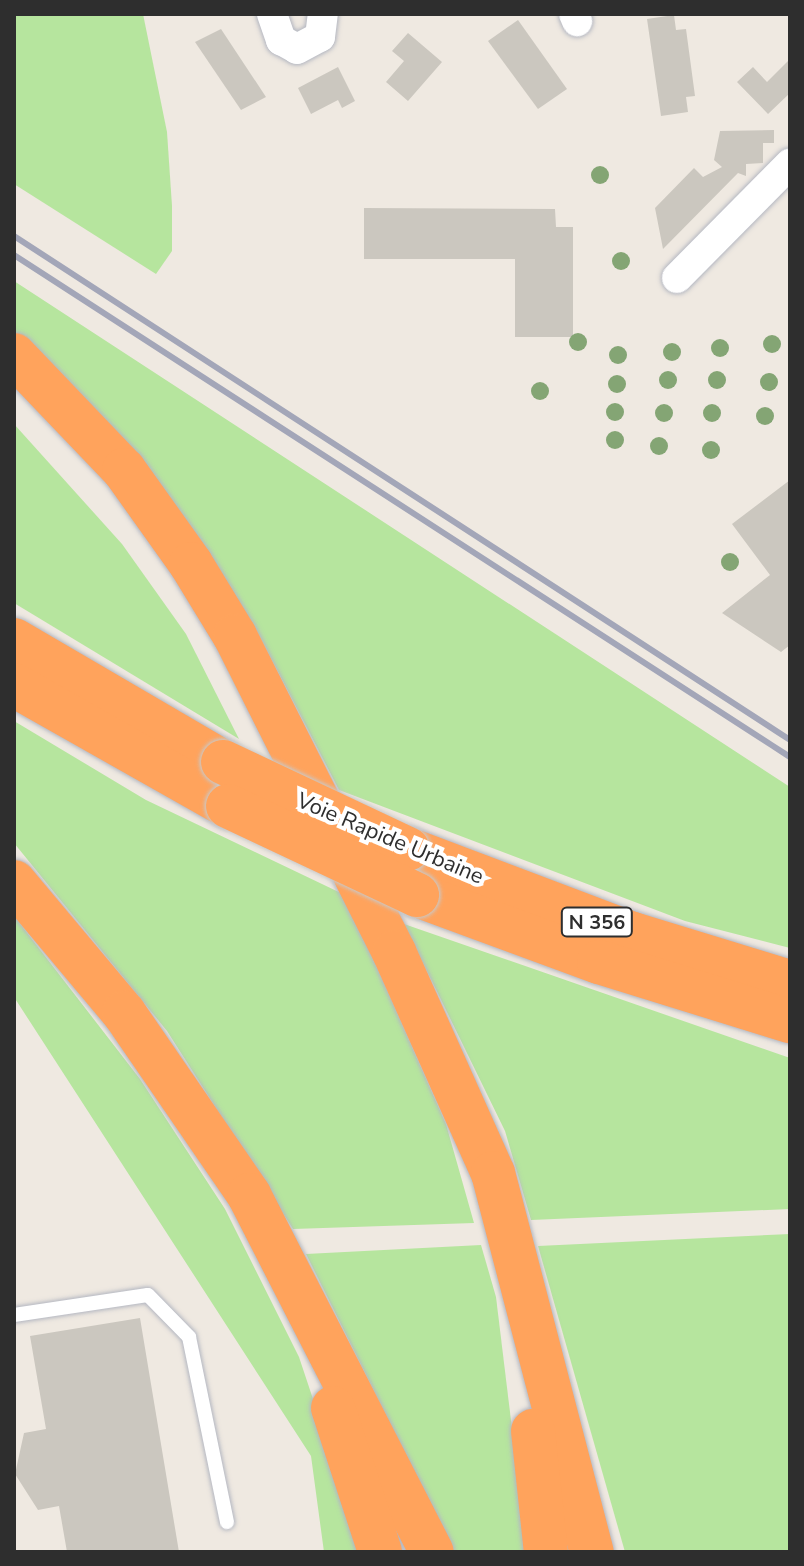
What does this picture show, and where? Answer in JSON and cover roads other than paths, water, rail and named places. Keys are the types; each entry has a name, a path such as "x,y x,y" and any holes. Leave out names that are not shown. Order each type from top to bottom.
{"highway":[{"path":"14,355 89,430 171,535 235,636 455,1088 511,1233 592,1552"},
{"path":"14,394 173,566 296,760"},
{"name":"Voie Rapide Urbaine","path":"14,640 223,762 408,849 633,934 790,982"},
{"name":"Voie Rapide Urbaine","path":"14,685 228,806 417,895 599,962 790,1021"},
{"path":"14,882 116,1003 265,1222 432,1552"},
{"path":"455,1088 517,1334 546,1552"},
{"path":"193,1114 308,1339 380,1552"}],"street":[{"path":"272,14 281,40 297,49 320,37 323,14"},
{"path":"677,278 790,164"}],"lane":[{"path":"14,1315 148,1295 189,1337 227,1522"}],"railway":[{"path":"14,236 790,740"},
{"path":"14,255 790,757"}]}
